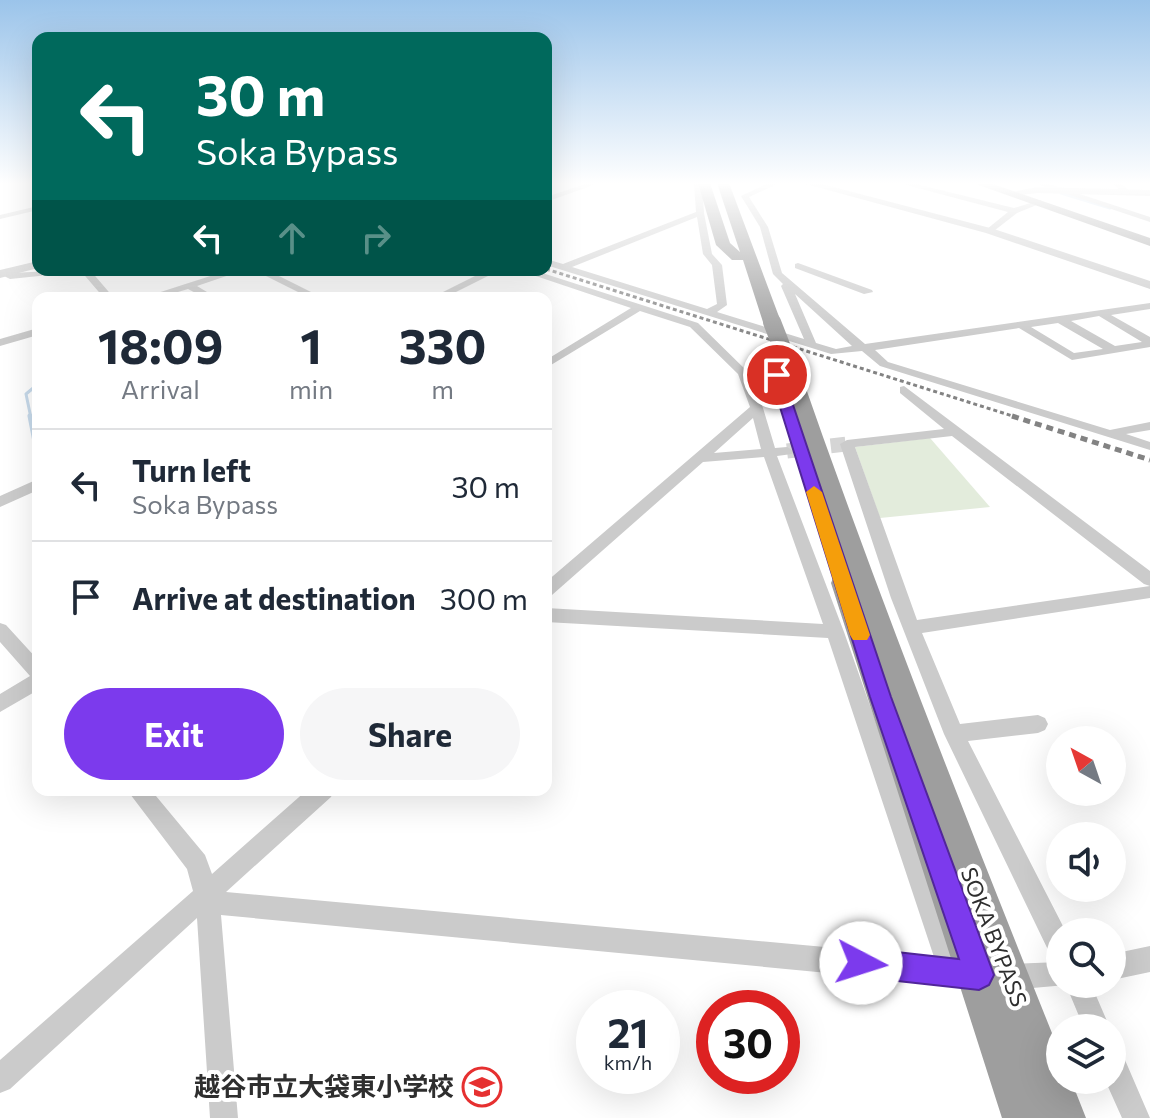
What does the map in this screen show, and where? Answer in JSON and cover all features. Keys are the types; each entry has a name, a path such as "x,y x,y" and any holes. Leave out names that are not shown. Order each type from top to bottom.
{"highway":[{"path":"720,235 723,245 744,258"},
{"path":"739,235 744,258"},
{"name":"SOKA BYPASS","path":"744,258 765,320 790,355 1025,1118"},
{"name":"SOKA BYPASS","path":"980,974 1063,1118"}],"street":[{"path":"564,267 644,235"},
{"path":"704,235 708,254 717,265 722,305 709,312"},
{"path":"766,235 778,274 884,364 1150,446"},
{"path":"1002,235 1150,285"},
{"path":"1,272 32,263"},
{"path":"552,264 709,312 790,355 835,352 1150,306"},
{"path":"798,266 868,292"},
{"path":"1,272 10,276 32,274"},
{"path":"90,276 104,292"},
{"path":"166,292 219,276"},
{"path":"272,276 305,292"},
{"path":"449,292 482,276"},
{"path":"542,276 694,325 743,373 835,632 980,974"},
{"path":"790,283 786,286 790,355"},
{"path":"189,285 201,292"},
{"path":"552,361 640,307"},
{"path":"1101,313 1150,343"},
{"path":"1060,319 1113,350"},
{"path":"1021,325 1072,357 1150,343"},
{"path":"0,343 32,333"},
{"path":"904,390 922,409 935,413 955,432 1150,580"},
{"path":"552,586 757,408"},
{"path":"1109,434 1150,426"},
{"path":"955,432 847,444 899,598 954,734 1046,919"},
{"path":"699,458 787,451"},
{"path":"0,502 32,487"},
{"path":"912,628 1150,592"},
{"path":"552,615 835,632"},
{"path":"0,630 32,665"},
{"path":"0,704 32,684"},
{"path":"954,734 1038,724"},
{"path":"143,796 197,863 206,899 224,1118"},
{"path":"0,1079 206,899 317,796"},
{"path":"206,899 980,974 1046,975"},
{"path":"1126,964 1150,959"},
{"path":"1126,1094 1136,1118"}],"green space":[{"path":"930,438 990,507 880,518 855,447"}],"waterway":[{"path":"31,418 26,394 32,389"},
{"path":"30,416 32,426"}],"tunnel":[{"path":"787,451 847,444"}],"railway":[{"path":"552,271 1019,418"},
{"path":"1012,416 1150,460"}],"slow traffic":[{"path":"814,492 860,635"}],"place":[{"name":"越谷市立大袋東小学校","path":"482,1087"}],"route":[{"path":"777,375 880,697 979,975 861,963"}]}
